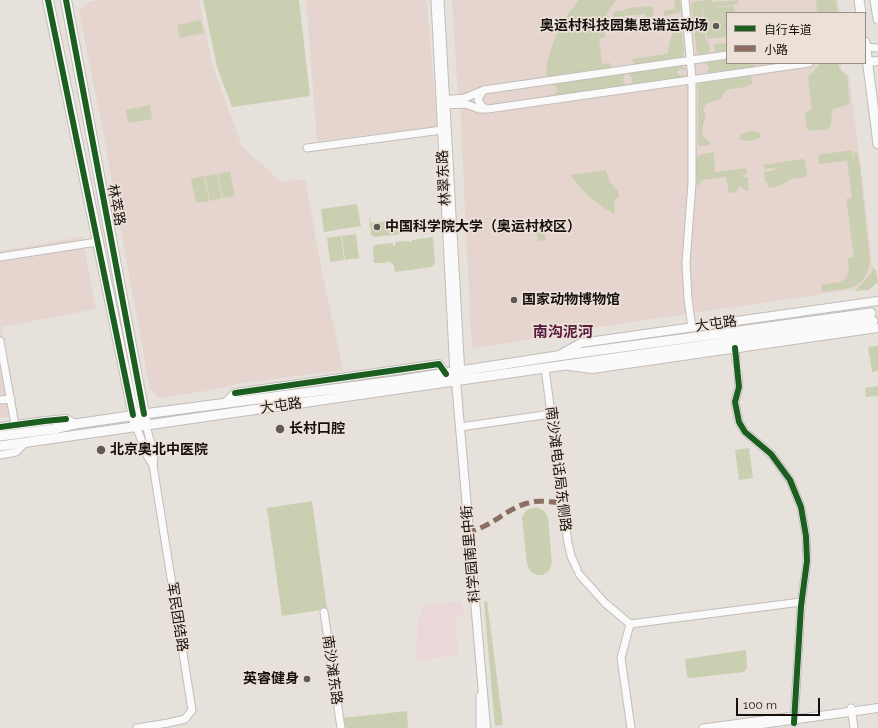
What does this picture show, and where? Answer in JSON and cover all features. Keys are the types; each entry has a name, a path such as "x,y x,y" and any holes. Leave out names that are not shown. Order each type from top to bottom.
{"main road":[{"name":"林萃路","path":"48,0 129,397 138,414 141,426"},
{"name":"林萃路","path":"66,0 140,395 138,414"},
{"path":"859,0 861,12"},
{"path":"875,0 878,19"},
{"path":"52,21 69,18"},
{"path":"866,51 878,144"},
{"name":"大屯路","path":"0,446 141,426 456,376 557,356 875,323"},
{"name":"大屯路","path":"0,436 54,429 75,424 138,414 456,376 545,368 875,323"},
{"path":"129,397 140,395"}],"street":[{"name":"林翠东路","path":"435,0 443,103 442,130 456,376"},
{"name":"林翠东路","path":"440,0 443,103 456,376"},
{"path":"685,0 692,80 692,183 686,263 688,298 692,328"},
{"path":"866,45 878,48"},
{"path":"443,103 465,98 484,90 726,55"},
{"path":"868,62 878,61"},
{"path":"443,103 466,104 479,109 486,109 802,64"},
{"path":"484,90 478,100 486,109"},
{"path":"307,148 442,130"},
{"path":"0,257 97,242"},
{"name":"大屯路","path":"557,356 580,343 876,303"},
{"name":"大屯路","path":"562,365 592,369 735,348 875,323"},
{"path":"0,341 15,425"},
{"path":"735,348 736,362"},
{"name":"南沙滩电话局东侧路","path":"545,368 571,556 578,571 605,603 630,624"},
{"path":"738,374 739,387 735,402 739,422 745,432 771,454 790,480 801,507 806,536 807,561 801,602 794,719"},
{"path":"456,376 479,686 480,728"},
{"name":"科学园南里中街","path":"456,376 487,728"},
{"path":"0,400 11,398"},
{"path":"461,426 551,414"},
{"path":"0,427 45,420 66,419 75,424"},
{"name":"军民团结路","path":"137,728 185,719 192,710 153,465 154,456 141,426"},
{"path":"0,455 16,452 26,442"},
{"path":"631,728 621,658 630,624 801,602"},
{"name":"南沙滩东路","path":"324,612 340,728"},
{"path":"852,711 878,704"},
{"path":"733,728 878,708"},
{"path":"852,711 878,712"},
{"path":"852,711 854,728"},
{"path":"703,728 794,719"},
{"path":"757,728 794,719"}],"shaded area":[{"path":"97,0 199,0 213,67 242,146 281,182 305,179 322,272 343,370 236,384 213,390 159,398 150,389 103,132 79,11 89,2"},
{"path":"306,0 427,0 437,127 317,141"},
{"path":"452,0 838,0 840,12 726,12 726,64 841,64 842,70 849,75 873,271 857,289 585,329 555,336 473,348 471,336 460,104"},
{"path":"82,237 96,309 1,327 18,416 0,418 0,251"},
{"path":"462,601 464,616 455,617 458,655 415,661 418,622 424,605"}],"green space":[{"path":"203,0 299,0 310,96 232,107 217,67"},
{"path":"579,0 617,0 606,17 605,37 599,39 602,64 611,63 611,68 549,77 546,74 547,64 553,44 567,16"},
{"path":"674,0 680,0 681,12 666,16 664,15 664,11 675,9"},
{"path":"707,0 713,2 738,0 739,4 702,10 706,40 709,43 710,53 699,55 697,53 691,5 692,2"},
{"path":"816,0 836,0 838,12 817,12"},
{"name":"奥运村科技园集思谱运动场","path":"734,6 735,12 726,12 726,37 707,39 703,10"},
{"path":"652,7 654,14 652,17 646,18 645,14 614,17 612,14 616,11 622,11 629,8"},
{"path":"201,20 204,33 180,38 177,25"},
{"path":"681,21 684,51 683,57 635,65 631,59 667,54 672,33 670,22"},
{"path":"726,43 726,51 715,52 714,44"},
{"path":"726,58 726,64 753,64 756,68 706,75 709,67 704,62"},
{"path":"820,64 838,64 840,70 847,76 850,103 834,109 832,112 831,125 827,129 809,131 807,129 805,113 812,109 808,77"},
{"path":"681,66 686,70 679,69 677,73 681,76 687,74 683,78 630,86 632,79 628,73"},
{"path":"625,73 623,81 627,86 553,97 553,95 558,91 555,86 551,84"},
{"path":"751,76 752,84 726,90 721,99 706,104 703,109 705,117 702,133 710,144 706,146 698,146 698,85 701,83"},
{"path":"150,105 152,119 128,123 126,110"},
{"path":"750,131 760,133 760,138 750,141 740,140 739,138 741,134"},
{"path":"852,150 854,160 854,152 857,151 860,166 870,263 867,272 859,284 846,289 822,292 821,285 840,282 845,279 849,271 848,258 854,257 846,199 852,198 847,161 852,160 819,164 818,155"},
{"path":"714,152 715,172 746,168 747,174 743,175 743,177 748,177 749,190 747,191 739,186 736,192 729,193 726,177 703,180 699,185 694,184 694,165 696,158 702,154"},
{"path":"802,159 805,160 806,177 791,179 780,186 768,188 767,182 765,182 764,172 775,170 775,168 764,169 763,165"},
{"path":"606,170 610,182 618,191 619,196 614,200 615,212 613,214 589,197 570,175"},
{"path":"230,171 235,196 223,198 218,174"},
{"path":"217,174 222,198 210,201 205,176"},
{"path":"204,176 209,201 196,203 191,179"},
{"path":"357,204 361,226 324,232 321,209"},
{"path":"370,218 371,223 403,219 404,232 401,234 374,237 371,235"},
{"path":"544,228 546,240 538,241 536,229"},
{"path":"356,234 359,258 345,260 342,236"},
{"path":"341,236 344,260 330,262 327,238"},
{"path":"432,237 435,263 432,267 395,272 393,265 387,261 386,263 374,263 374,245 393,243 393,246 395,246 395,242 411,242 412,240"},
{"path":"872,268 876,270 878,282 869,290 855,291 873,271"},
{"path":"878,346 878,371 872,372 868,347"},
{"path":"878,386 878,396 866,397 865,388"},
{"path":"749,448 753,478 739,480 735,450"},
{"path":"312,501 327,609 282,616 267,508"},
{"path":"537,507 544,511 548,517 552,563 549,571 543,575 537,575 531,572 527,564 522,518 525,512 529,509"},
{"path":"487,601 503,725 495,726 484,602"},
{"path":"746,650 747,668 744,672 690,678 687,676 685,659"},
{"path":"407,711 408,728 343,728 342,718"}],"tunnel":[{"path":"736,361 738,374"}],"marked path":[{"path":"466,532 483,527 512,510 528,503 537,501 563,502"}],"cycle path":[{"path":"48,0 133,415"},
{"path":"66,0 144,414"},
{"path":"735,348 739,387 735,402 739,422 745,432 771,454 790,480 801,507 806,536 807,561 801,606 794,723"},
{"path":"235,393 439,364 446,374"},
{"path":"0,427 66,419"}],"place":[{"name":"奥运村科技园集思谱运动场","path":"716,26"},
{"name":"中国科学院大学（奥运村校区）","path":"377,227"},
{"name":"国家动物博物馆","path":"514,300"},
{"name":"长村口腔","path":"280,429"},
{"name":"北京奥北中医院","path":"101,450"},
{"name":"英睿健身","path":"307,679"}],"district":[{"name":"南沟泥河","path":"563,332"}]}
